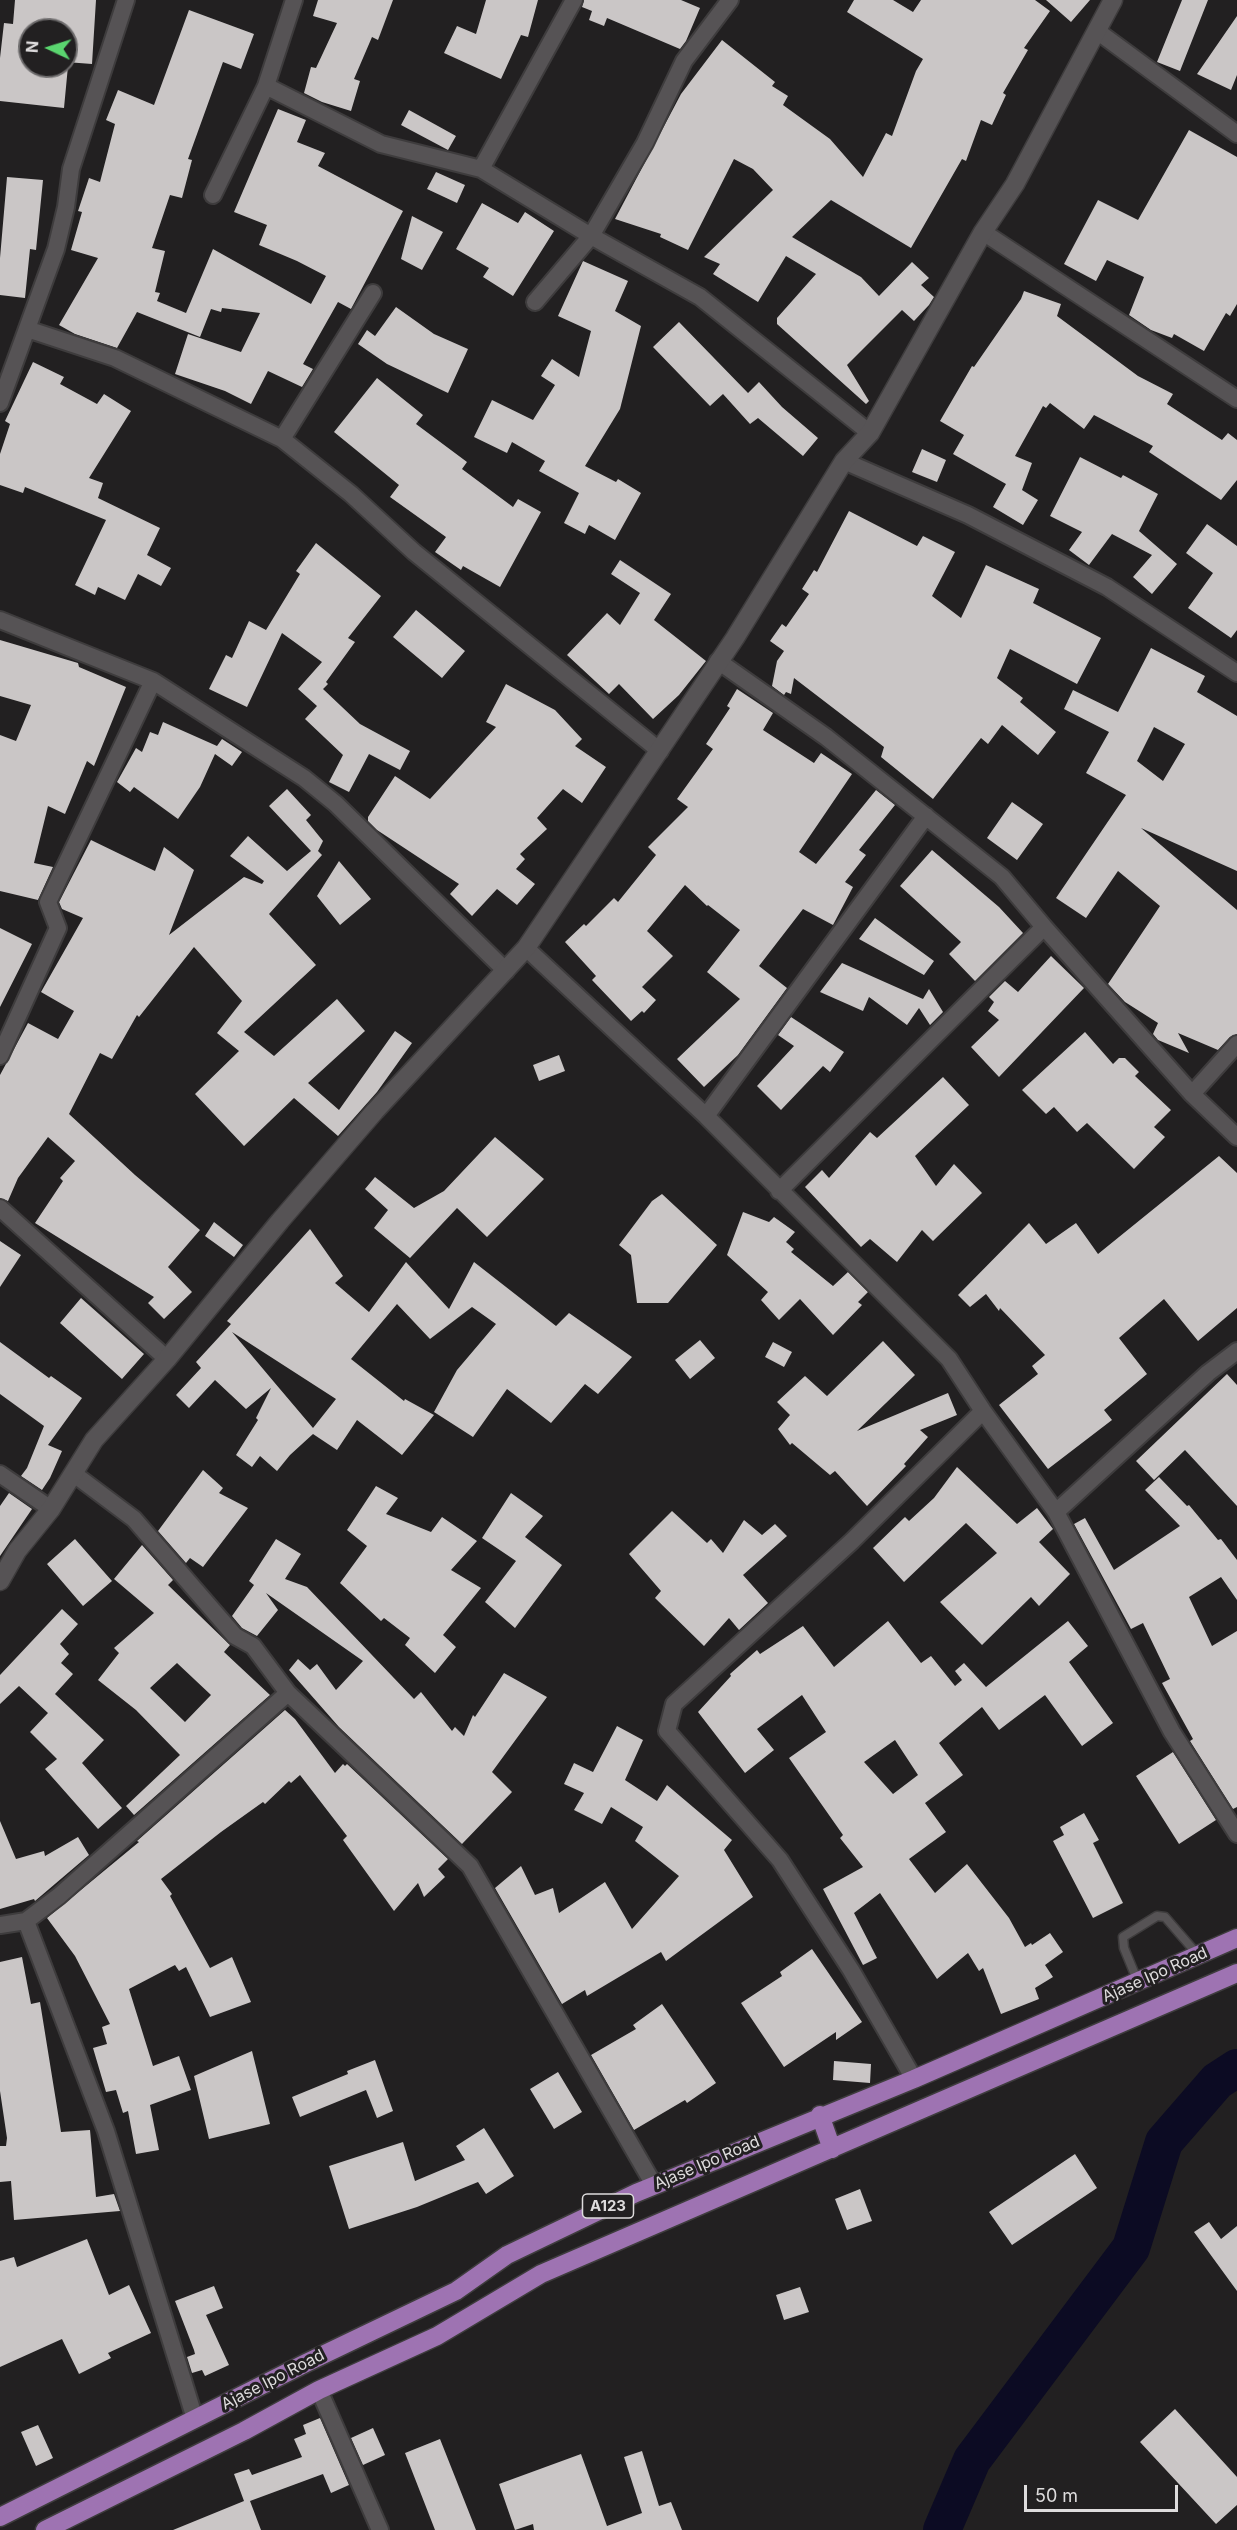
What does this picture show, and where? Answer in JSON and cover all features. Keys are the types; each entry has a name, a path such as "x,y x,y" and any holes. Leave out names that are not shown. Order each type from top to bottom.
{"highway":[{"name":"Ajase Ipo Road","path":"0,2517 306,2362 456,2291 507,2255 654,2185 820,2115 914,2079 1237,1938"},
{"name":"Ajase Ipo Road","path":"45,2530 244,2431 319,2390 437,2336 541,2274 1237,1973"},
{"path":"820,2115 832,2149"}],"street":[{"path":"0,403 56,249 66,207 71,169 126,0"},
{"path":"213,195 266,86 294,0"},
{"path":"481,169 573,0"},
{"path":"535,302 591,236 645,143 684,61 730,0"},
{"path":"0,1581 17,1551 51,1509 94,1440 167,1359 360,1128 526,948 741,628 844,461 870,433 983,232 1015,184 1113,0"},
{"path":"1097,31 1237,134"},
{"path":"266,86 381,144 481,169 591,236 700,297 870,433"},
{"path":"983,232 1237,399"},
{"path":"282,439 373,293"},
{"path":"27,328 115,358 282,439 351,495 414,552 660,751"},
{"path":"844,461 968,515 1107,587 1237,673"},
{"path":"0,620 153,681 304,778 336,804 506,971"},
{"path":"718,661 826,737 1002,877 1192,1094 1237,1137"},
{"path":"0,1056 58,928 48,902 153,681"},
{"path":"706,1116 926,816"},
{"path":"779,1191 1044,927"},
{"path":"526,948 706,1116 949,1359 982,1411 1056,1512 1172,1732 1237,1834"},
{"path":"1192,1094 1237,1044"},
{"path":"0,1208 167,1359"},
{"path":"1056,1512 1208,1373 1237,1351"},
{"path":"914,2079 851,1970 780,1860 667,1731 674,1704 852,1541 982,1411"},
{"path":"0,1474 51,1509"},
{"path":"74,1474 134,1519 235,1636 253,1646 288,1693 470,1866 654,2185"},
{"path":"0,1925 26,1921 150,1817 288,1693"},
{"path":"26,1921 106,2131 195,2420"},
{"path":"319,2390 380,2530"}],"lane":[{"path":"1138,1982 1124,1948 1123,1937 1157,1916 1165,1917 1199,1956"}],"building":[{"path":"15,0 96,0 92,64 78,63 78,18 18,18 18,78 67,78 64,108 0,101 0,58 4,23 13,24"},
{"path":"318,0 393,0 378,40 372,37 354,79 360,81 351,111 322,102 304,93 311,67 316,68 337,23 313,16"},
{"path":"486,0 538,0 528,37 521,35 501,79 444,53 457,26 476,34"},
{"path":"584,0 681,0 700,8 686,41 680,49 607,18 604,26 589,20 592,11 582,7"},
{"path":"854,0 893,0 913,12 921,0 1035,0 1050,11 1024,48 1028,50 1003,93 1006,95 992,125 981,120 966,161 962,159 911,248 831,200 792,237 861,277 879,296 912,262 929,278 921,285 934,297 914,321 902,310 847,365 869,401 866,404 777,324 777,318 816,274 786,256 758,302 713,274 720,264 704,257 773,190 753,169 734,159 688,250 660,237 661,234 615,219 681,94 722,40 775,82 772,86 788,96 783,105 830,139 863,177 886,133 892,136 916,71 923,59 847,12"},
{"path":"1046,0 1090,0 1071,22"},
{"path":"1182,0 1208,0 1180,71 1157,62"},
{"path":"189,10 254,34 241,69 223,62 188,159 192,160 182,198 170,195 152,248 165,251 155,292 160,293 157,301 186,313 213,249 311,304 326,276 259,245 267,225 234,212 278,109 306,120 297,142 325,153 318,166 403,211 351,309 338,302 303,364 313,369 302,387 268,371 251,404 225,391 175,374 188,334 241,352 260,313 222,308 221,312 211,309 200,337 137,312 117,348 75,334 59,325 98,258 71,250 82,212 78,211 89,178 100,182 115,124 106,120 118,90 154,105"},
{"path":"1237,16 1237,75 1231,90 1197,74"},
{"path":"409,110 456,136 448,150 401,125"},
{"path":"1189,130 1237,157 1237,304 1230,316 1226,313 1204,351 1174,334 1172,338 1151,330 1129,315 1144,277 1107,260 1096,281 1064,264 1098,200 1138,220"},
{"path":"436,172 465,185 457,203 427,189"},
{"path":"7,177 43,180 36,250 30,249 25,298 0,295 0,258"},
{"path":"482,203 518,223 525,212 554,231 513,296 483,277 489,268 456,249"},
{"path":"412,216 443,232 422,270 401,259"},
{"path":"583,261 628,281 615,311 641,326 620,409 585,466 616,482 618,479 641,493 615,540 589,525 585,534 564,523 579,493 539,471 545,461 512,442 507,453 474,437 492,400 533,420 555,385 541,376 552,359 579,377 591,331 558,316"},
{"path":"1024,291 1061,304 1057,316 1138,376 1173,394 1167,404 1222,440 1228,433 1237,440 1237,480 1221,500 1149,452 1153,446 1094,415 1084,429 1050,403 1046,408 1043,406 1015,456 1032,463 1022,490 1038,500 1023,525 993,507 1006,484 953,454 964,435 940,421 972,366 974,367 1021,299"},
{"path":"396,307 434,334 468,349 448,393 387,364 358,344 367,330 375,336"},
{"path":"679,322 748,393 759,382 782,407 818,438 803,456 758,418 750,424 723,394 710,406 653,347"},
{"path":"33,362 64,377 60,384 97,404 104,394 131,411 89,478 103,483 98,498 160,528 147,555 171,568 161,586 138,574 125,600 98,587 95,595 75,585 106,520 25,487 23,493 0,485 0,454 10,424 5,421"},
{"path":"377,378 423,415 416,424 467,462 462,469 513,507 518,499 541,512 500,587 463,566 461,570 435,552 446,537 390,497 399,485 334,432"},
{"path":"922,449 946,460 937,482 912,472"},
{"path":"1080,457 1121,478 1123,475 1158,494 1139,531 1177,564 1152,594 1133,577 1152,555 1112,534 1089,565 1069,550 1082,532 1050,516"},
{"path":"849,511 917,546 923,536 955,552 932,596 961,618 986,565 1039,589 1033,603 1101,638 1077,684 1010,649 997,678 1023,698 1020,702 1056,732 1038,755 1002,725 988,744 981,738 933,799 881,757 884,747 794,678 791,694 786,692 784,695 772,686 777,661 784,651 770,641 782,624 786,627 809,594 802,589 814,570 817,572"},
{"path":"1207,524 1237,546 1237,630 1231,638 1188,608 1213,573 1186,553"},
{"path":"316,543 381,596 348,638 355,642 323,689 360,724 410,751 400,770 369,754 349,792 329,782 343,755 305,719 317,706 298,689 322,662 282,633 247,707 209,689 226,655 232,658 249,621 266,630 300,574 296,571"},
{"path":"620,560 671,594 654,620 706,661 679,695 653,719 619,684 609,694 567,655 607,613 620,625 640,593 611,574"},
{"path":"416,610 465,651 442,678 393,637"},
{"path":"0,640 78,663 79,667 126,687 94,766 87,761 65,814 48,806 34,863 53,867 38,900 0,891 0,735 16,741 31,705 0,696"},
{"path":"1151,648 1205,676 1197,692 1237,716 1237,871 1141,828 1237,910 1237,1034 1230,1037 1218,1050 1178,1033 1189,1053 1158,1040 1153,1034 1158,1023 1125,1002 1108,984 1160,906 1118,871 1086,918 1056,898 1126,795 1086,773 1109,732 1064,709 1073,690 1118,712","holes":["1154,727 1185,744 1163,781 1137,761"]},
{"path":"506,684 555,710 582,739 575,746 606,767 582,803 563,789 537,818 547,829 520,854 525,859 516,869 535,884 517,905 497,889 472,916 450,894 459,884 377,830 368,821 368,817 395,776 430,799 496,727 486,722"},
{"path":"737,689 773,713 763,730 814,763 821,753 852,774 799,852 816,864 876,790 895,805 859,850 866,855 845,882 853,887 833,925 803,909 759,966 787,988 738,1055 704,1087 677,1059 740,999 707,972 740,930 707,906 685,885 647,931 673,956 642,987 656,1000 644,1013 642,1011 631,1021 592,980 596,976 565,942 584,924 586,926 614,898 618,902 656,855 648,847 688,807 677,799 713,749 706,744 730,708 727,706"},
{"path":"163,722 217,746 222,739 242,752 232,766 215,754 200,787 178,819 134,787 130,792 117,782 136,748 142,752 150,732 158,735"},
{"path":"287,789 311,815 306,820 323,841 318,851 322,855 269,914 316,965 244,1032 274,1056 337,999 365,1031 308,1083 339,1110 395,1031 412,1043 377,1092 338,1136 294,1098 244,1146 195,1094 239,1051 217,1033 242,1001 194,947 139,1017 137,1015 112,1059 100,1053 69,1114 135,1175 200,1230 168,1267 192,1292 164,1319 148,1303 154,1297 35,1223 63,1181 60,1178 75,1161 48,1137 18,1178 8,1201 0,1198 0,1075 28,1023 58,1039 74,1011 41,992 83,918 62,909 59,902 91,840 155,871 164,847 194,870 169,935 244,877 262,884 264,881 230,856 248,836 287,871 311,851 269,806"},
{"path":"1012,802 1043,824 1017,860 987,838"},
{"path":"932,850 999,907 1023,933 975,981 949,954 961,942 900,886"},
{"path":"339,861 371,899 340,925 317,896"},
{"path":"875,918 934,961 924,975 859,939"},
{"path":"0,928 32,944 0,1007"},
{"path":"1051,956 1084,988 999,1077 971,1047 999,1020 988,1011 994,1002 989,997 1005,981 1018,992"},
{"path":"842,963 923,999 929,989 943,1012 930,1025 919,1008 907,1025 869,997 863,1011 820,992"},
{"path":"791,1017 844,1052 830,1072 823,1066 781,1110 757,1086 794,1046 778,1035"},
{"path":"1085,1032 1113,1064 1119,1058 1125,1058 1139,1072 1135,1076 1171,1110 1154,1127 1165,1137 1134,1169 1087,1123 1077,1132 1054,1107 1046,1114 1022,1090"},
{"path":"559,1055 565,1071 539,1081 533,1065"},
{"path":"943,1077 969,1105 915,1156 936,1186 954,1164 982,1193 933,1241 922,1230 897,1262 870,1239 861,1247 805,1187 822,1170 829,1178 870,1132 877,1138"},
{"path":"495,1137 544,1179 487,1237 457,1208 410,1258 374,1228 388,1210 365,1189 375,1177 414,1208 444,1191"},
{"path":"1219,1156 1237,1173 1237,1308 1198,1341 1164,1299 1119,1338 1147,1374 1104,1410 1112,1420 1048,1469 999,1405 1038,1374 1032,1366 1045,1355 1000,1308 999,1311 986,1294 970,1307 958,1295 1029,1223 1046,1244 1076,1223 1098,1254"},
{"path":"662,1194 717,1245 668,1303 637,1303 631,1255 619,1245 652,1201"},
{"path":"743,1212 769,1222 774,1217 795,1232 786,1242 794,1249 791,1252 833,1286 848,1272 868,1292 858,1302 862,1305 833,1335 800,1299 779,1320 761,1300 768,1292 727,1255"},
{"path":"214,1222 243,1245 234,1257 205,1236"},
{"path":"310,1229 343,1276 335,1283 369,1312 406,1262 449,1309 474,1262 556,1326 569,1313 632,1357 598,1394 585,1384 551,1423 507,1389 473,1437 434,1412 457,1370 496,1324 472,1307 430,1339 397,1304 351,1359 404,1401 405,1399 434,1415 402,1455 357,1420 337,1450 313,1434 290,1455 277,1471 260,1456 252,1467 236,1455 258,1420 256,1418 271,1388 246,1409 215,1380 189,1408 176,1395 201,1368 196,1362 231,1324 227,1321","holes":["232,1332 336,1399 313,1428"]},
{"path":"0,1241 21,1255 0,1287"},
{"path":"81,1298 144,1354 122,1379 60,1323"},
{"path":"700,1340 715,1358 690,1379 675,1360"},
{"path":"883,1341 915,1375 857,1431 948,1393 957,1415 920,1430 928,1437 904,1464 906,1466 867,1506 835,1471 830,1475 792,1443 790,1445 778,1429 790,1415 777,1402 805,1376 827,1396"},
{"path":"0,1342 49,1378 51,1376 82,1398 48,1445 62,1451 42,1490 21,1476 27,1468 44,1426 0,1394"},
{"path":"773,1342 792,1352 784,1367 765,1357"},
{"path":"1227,1374 1237,1385 1237,1506 1185,1450 1154,1480 1136,1461"},
{"path":"957,1467 1017,1524 1037,1508 1053,1529 1039,1542 1070,1574 1039,1606 1031,1597 982,1645 940,1602 997,1553 966,1523 904,1582 873,1548 905,1517 909,1521 934,1498"},
{"path":"203,1470 223,1488 219,1493 248,1508 203,1567 190,1558 186,1563 158,1531"},
{"path":"1159,1477 1187,1506 1189,1505 1218,1540 1221,1539 1237,1560 1237,1600 1221,1577 1189,1597 1212,1646 1237,1631 1237,1807 1233,1809 1190,1741 1193,1739 1162,1683 1170,1679 1143,1623 1131,1629 1074,1524 1085,1518 1114,1570 1180,1526 1145,1490"},
{"path":"376,1486 398,1498 386,1514 431,1532 442,1517 477,1541 451,1570 481,1588 443,1635 456,1647 435,1673 405,1645 410,1638 384,1618 381,1621 340,1583 367,1546 347,1530"},
{"path":"9,1493 32,1509 0,1556 0,1506"},
{"path":"511,1493 543,1516 525,1537 562,1565 515,1628 485,1602 516,1561 482,1538"},
{"path":"672,1511 707,1543 711,1539 723,1553 744,1520 762,1535 775,1524 787,1536 743,1575 768,1603 739,1630 729,1618 704,1646 655,1598 661,1591 629,1554"},
{"path":"75,1539 112,1581 83,1606 47,1564"},
{"path":"276,1539 301,1554 285,1579 307,1587 414,1699 421,1692 452,1731 455,1727 464,1736 473,1715 475,1717 504,1673 547,1697 492,1772 512,1792 462,1844 339,1727 289,1670 298,1659 310,1670 317,1664 336,1690 363,1661 266,1593 278,1610 257,1636 242,1628 232,1616 254,1585 249,1581"},
{"path":"142,1545 173,1580 168,1585 230,1645 224,1652 270,1695 134,1815 126,1806 180,1755 136,1710 98,1680 119,1653 114,1648 154,1613 114,1579","holes":["177,1663 211,1695 185,1722 150,1688"]},
{"path":"62,1609 78,1624 60,1644 69,1654 61,1663 73,1674 55,1694 104,1740 82,1763 122,1808 98,1829 45,1769 57,1759 30,1732 48,1713 19,1686 0,1704 0,1675"},
{"path":"888,1621 921,1663 931,1656 955,1686 962,1680 955,1671 964,1663 986,1687 1068,1621 1088,1646 1069,1662 1113,1723 1082,1746 1045,1695 999,1730 982,1707 939,1743 963,1775 925,1803 946,1832 909,1859 935,1893 967,1864 1009,1918 1025,1947 1050,1933 1063,1952 1045,1965 1053,1977 1035,1988 1039,1999 1001,2014 983,1968 979,1971 968,1953 937,1979 880,1893 854,1913 877,1958 863,1965 823,1889 863,1867 840,1838 843,1835 789,1758 826,1732 802,1695 757,1729 774,1750 745,1773 698,1712 731,1676 730,1674 757,1650 760,1654 803,1626 834,1667","holes":["895,1740 918,1775 893,1794 864,1762"]},
{"path":"285,1710 295,1719 335,1773 343,1764 345,1766 347,1764 448,1859 438,1869 445,1877 424,1897 418,1883 394,1911 343,1840 347,1836 300,1775 291,1783 289,1781 265,1804 263,1802 221,1832 161,1879 172,1894 170,1896 210,1968 232,1957 251,2002 210,2017 186,1967 179,1971 175,1965 129,1989 153,2066 179,2056 191,2090 150,2105 159,2150 136,2154 128,2111 123,2113 116,2090 106,2092 93,2048 107,2044 102,2027 110,2024 75,1956 47,1918 139,1842 137,1841"},
{"path":"617,1726 643,1740 625,1780 657,1801 667,1785 732,1840 724,1850 753,1897 666,1961 661,1952 587,1996 585,1990 562,2004 495,1888 521,1866 535,1895 553,1888 559,1913 605,1882 632,1929 679,1876 635,1841 643,1827 611,1807 602,1824 574,1810 584,1793 564,1784 574,1763 593,1772"},
{"path":"1173,1752 1216,1820 1179,1844 1136,1776"},
{"path":"1084,1813 1099,1840 1093,1843 1123,1903 1093,1918 1053,1841 1064,1835 1060,1827"},
{"path":"0,1821 16,1859 44,1851 45,1856 78,1837 89,1855 35,1901 34,1899 0,1909"},
{"path":"812,1949 862,2022 836,2040 836,2032 784,2067 741,2003 782,1976 780,1972"},
{"path":"22,1957 31,2004 40,2002 61,2132 90,2130 96,2197 114,2194 120,2211 14,2220 11,2181 0,2182 0,2146 6,2146 7,2138 0,2091 0,1962"},
{"path":"662,2004 716,2083 687,2103 685,2100 634,2130 591,2055 636,2029 633,2025"},
{"path":"252,2051 270,2124 209,2139 194,2076"},
{"path":"375,2060 393,2111 377,2118 366,2090 300,2117 292,2097"},
{"path":"834,2061 871,2064 870,2083 833,2080"},
{"path":"558,2072 582,2112 554,2129 530,2089"},
{"path":"484,2128 514,2176 486,2194 478,2182 417,2207 349,2229 329,2166 403,2142 415,2181 465,2160 456,2146"},
{"path":"1075,2154 1097,2188 1012,2245 989,2212"},
{"path":"860,2189 872,2221 847,2230 835,2199"},
{"path":"1209,2222 1221,2239 1237,2226 1237,2291 1194,2232"},
{"path":"87,2239 109,2295 129,2285 151,2333 108,2353 111,2358 79,2374 62,2339 0,2367 0,2261 14,2257 17,2267"},
{"path":"214,2286 223,2308 206,2315 229,2365 205,2376 202,2370 192,2373 187,2357 195,2354 175,2301"},
{"path":"800,2287 809,2312 784,2320 776,2295"},
{"path":"1175,2409 1237,2477 1237,2505 1216,2524 1140,2442"},
{"path":"320,2418 349,2485 331,2493 323,2474 250,2501 261,2530 173,2530 244,2501 234,2474 249,2469 252,2475 302,2457 294,2439 306,2434 303,2425"},
{"path":"38,2425 53,2458 36,2466 21,2432"},
{"path":"373,2428 385,2455 363,2465 351,2438"},
{"path":"440,2439 476,2530 435,2530 405,2453"},
{"path":"642,2451 659,2506 671,2502 682,2530 534,2530 533,2524 515,2530 499,2484 581,2454 607,2526 642,2513 624,2457"}],"waterway":[{"path":"942,2530 972,2460 1131,2248 1164,2142 1217,2081 1237,2068"}]}
